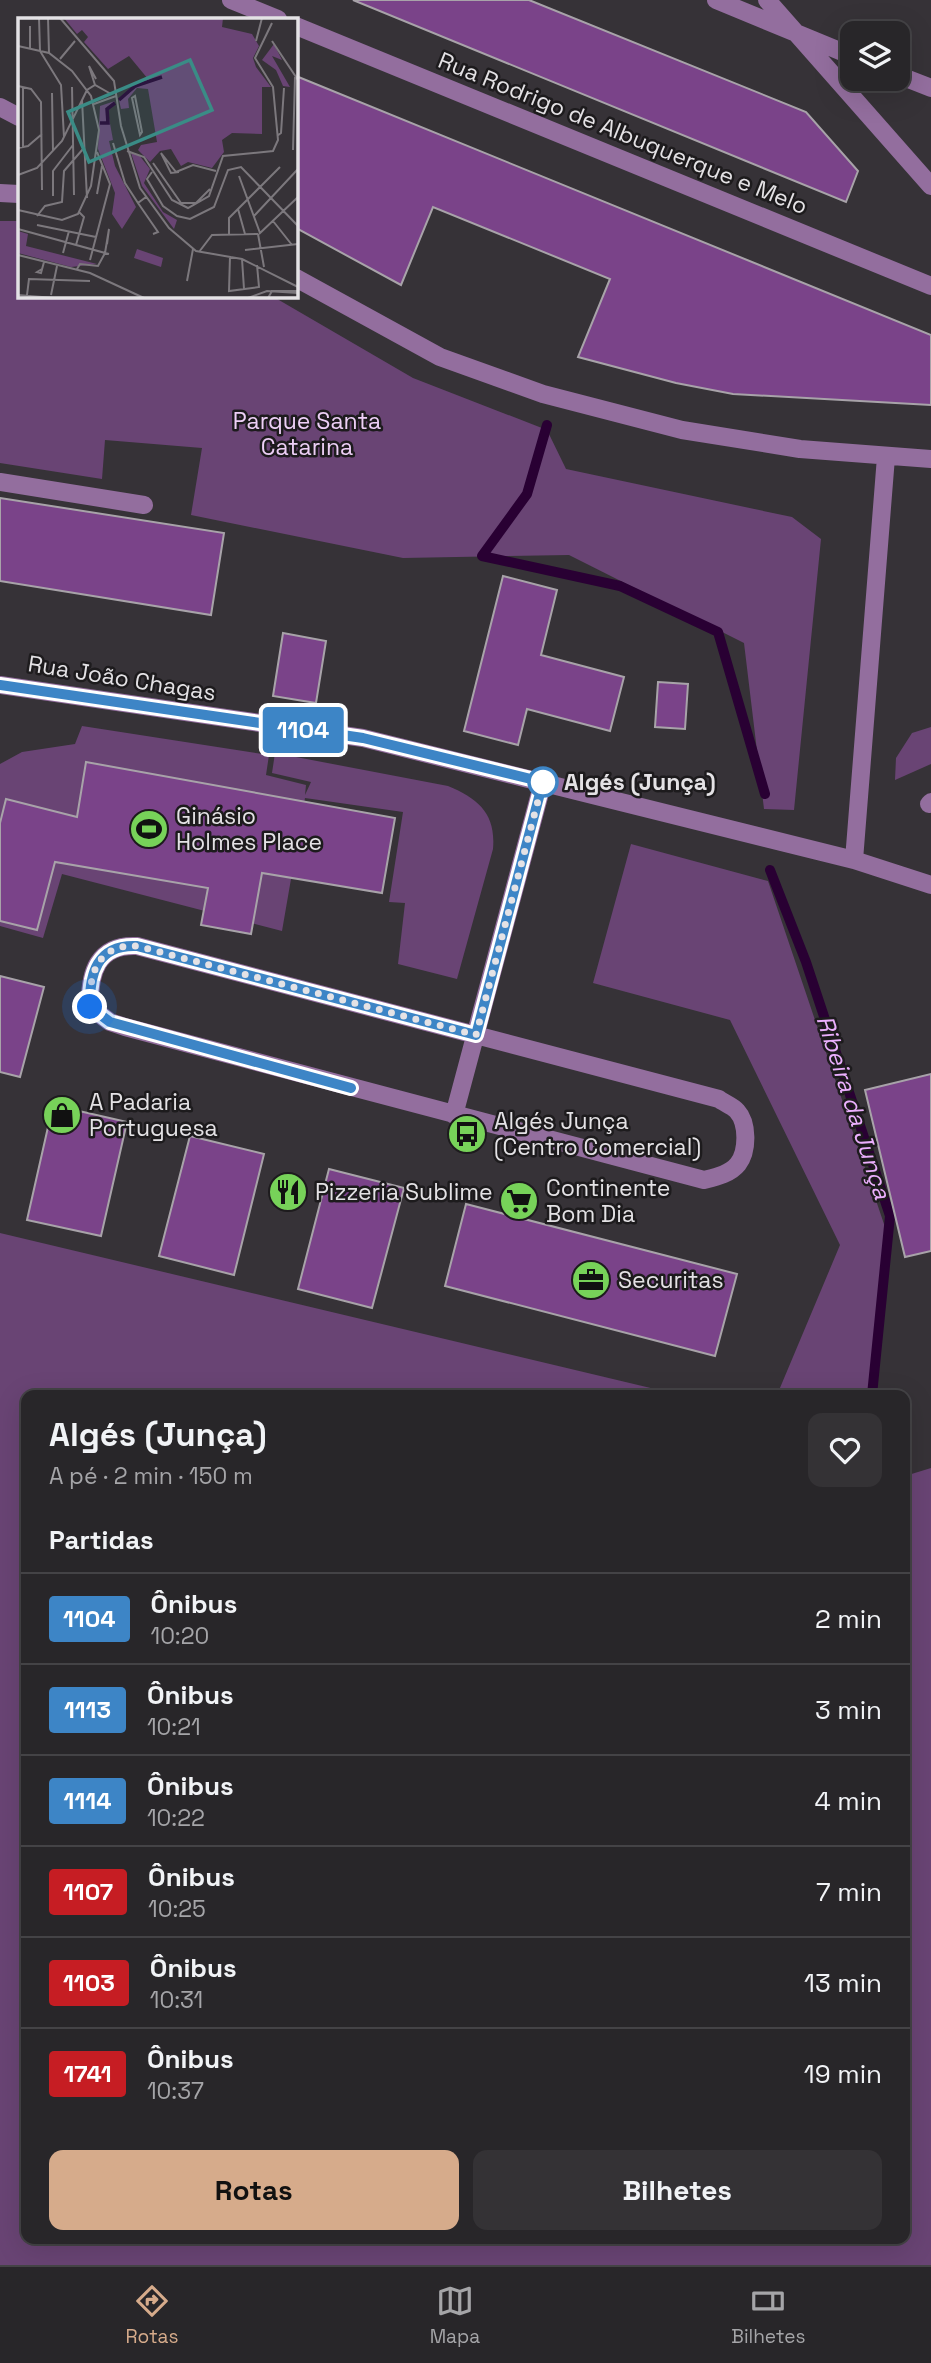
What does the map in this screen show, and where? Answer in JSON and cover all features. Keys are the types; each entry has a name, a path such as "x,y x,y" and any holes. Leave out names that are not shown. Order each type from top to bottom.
{"street":[{"path":"716,0 840,51"},
{"path":"767,0 931,186"},
{"path":"241,2 276,18"},
{"name":"Rua Rodrigo de Albuquerque e Melo","path":"298,27 931,286"},
{"path":"910,80 931,88"},
{"path":"0,107 18,116"},
{"path":"0,193 18,194"},
{"path":"298,279 440,357 542,394 682,430 800,449 931,459"},
{"path":"854,860 886,457"},
{"path":"0,482 144,505"},
{"name":"Rua João Chagas","path":"0,685 363,738 854,860 931,884"},
{"path":"454,1115 543,782"},
{"path":"137,946 476,1035 719,1099 737,1110 744,1123 746,1143 739,1163 723,1175 704,1180 110,1022 90,1007 91,975 102,958 116,947 137,946"}],"green space":[{"name":"Parque Santa Catarina","path":"0,221 18,221 18,298 275,298 413,378 547,430 566,469 792,517 821,539 794,810 764,809 744,643 569,555 403,558 191,515 202,448 105,440 102,479 0,463"},
{"name":"Ginásio Holmes Place","path":"82,726 269,755 266,775 306,785 305,795 311,782 272,773 275,753 448,786 469,796 488,817 492,826 493,849 457,979 398,964 405,903 389,902 403,812 305,798 282,931 62,874 43,938 0,926 0,764 22,752 75,744"},
{"path":"931,727 931,764 895,780 896,758 912,733"},
{"path":"631,844 768,881 885,1227 872,1390 779,1390 840,1245 730,1020 593,983"},
{"path":"0,1233 659,1390 21,1390 21,2244 910,2244 910,1474 931,1468 931,2265 0,2265"}],"building":[{"path":"353,0 529,0 806,112 858,171 846,202"},
{"path":"298,77 931,335 931,405 733,394 676,383 578,357 610,279 433,207 401,285 298,229"},
{"path":"0,498 224,533 211,615 0,581"},
{"path":"503,576 557,590 541,655 624,677 610,731 527,709 518,745 464,731"},
{"path":"283,633 326,641 316,703 273,696"},
{"path":"658,682 688,684 685,729 655,727"},
{"name":"Ginásio Holmes Place","path":"86,762 395,818 382,893 262,873 251,934 201,925 208,888 55,862 37,930 0,921 0,823 6,799 77,817"},
{"path":"0,976 44,987 20,1077 0,1072"},
{"path":"931,1074 931,1251 905,1257 865,1090"},
{"path":"53,1105 127,1122 101,1236 27,1220"},
{"path":"190,1136 264,1154 234,1275 159,1256"},
{"path":"329,1169 404,1188 372,1308 298,1289"},
{"name":"Securitas","path":"466,1204 737,1274 715,1356 445,1286"}],"waterway":[{"name":"Ribeira da Junça","path":"547,425 527,494 482,556 620,586 718,632 765,794"},
{"name":"Ribeira da Junça","path":"770,870 806,962 890,1216 873,1390"}],"bus line":[{"name":"1104","path":"0,685 363,738 446,756 543,782 476,1035 137,946 116,947 102,958 91,975 90,1007 110,1022 351,1088"}],"place":[{"name":"Algés (Junça)","path":"543,782"},
{"name":"Ginásio Holmes Place","path":"149,829"},
{"name":"A Padaria Portuguesa","path":"62,1115"},
{"name":"Algés Junça (Centro Comercial)","path":"467,1134"},
{"name":"Pizzeria Sublime","path":"288,1192"},
{"name":"Continente Bom Dia","path":"519,1201"},
{"name":"Securitas","path":"591,1280"}],"route":[{"path":"90,1007 91,975 102,958 116,947 137,946 476,1035 543,782"}]}
